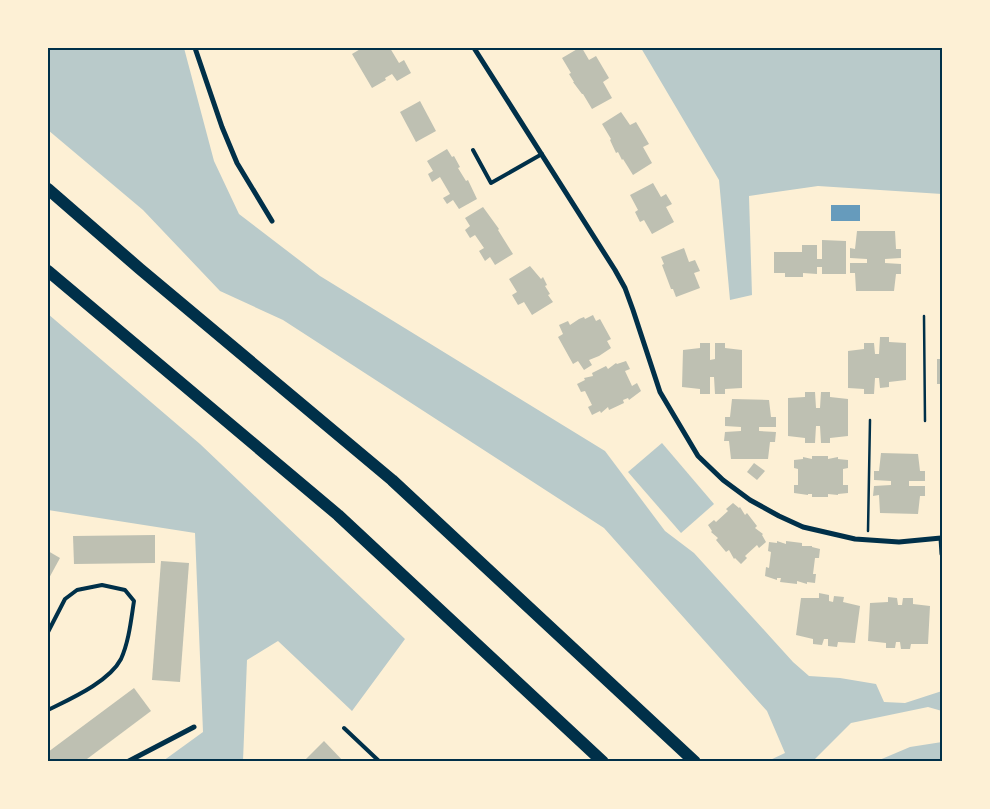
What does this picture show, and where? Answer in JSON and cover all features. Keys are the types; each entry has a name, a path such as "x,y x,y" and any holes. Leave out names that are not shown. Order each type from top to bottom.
{"highway":[{"path":"48,189 140,269 392,480 695,762"},
{"path":"48,270 338,516 603,762"}],"street":[{"path":"194,48 237,163 272,221"},
{"path":"474,48 625,288 660,392 698,456 723,480 750,500 778,516 803,527 855,540 899,542 941,538 942,554"},
{"path":"126,762 194,727"}],"lane":[{"path":"472,150 491,182 542,154"},
{"path":"48,632 65,599 77,590 102,585 125,590 134,602 128,636 120,659 113,670 98,682 48,710"},
{"path":"344,728 380,762"}],"path":[{"path":"924,316 925,421"},
{"path":"868,540 870,420"}],"shaded area":[{"path":"48,48 184,48 214,161 239,214 320,276 605,451 665,531 694,553 793,662 809,676 840,678 876,684 884,702 905,703 942,691 942,711 928,707 851,723 813,761 768,761 785,753 767,711 604,528 283,320 220,291 143,210 48,130"},
{"path":"641,48 942,48 942,194 818,186 749,196 752,295 730,300 719,180"},
{"path":"48,314 200,444 405,639 352,711 278,641 247,660 243,761 163,761 203,732 195,533 48,510"},
{"path":"662,443 714,504 681,533 628,472"},
{"path":"942,742 942,761 877,761 910,747"}],"water":[{"path":"831,205 860,205 860,221 831,221"}],"building":[{"path":"362,48 390,48 399,63 404,60 411,73 397,81 392,74 372,88 352,54"},
{"path":"582,48 589,60 596,56 609,78 603,82 612,98 592,109 573,82 569,74 571,73 562,58"},
{"path":"420,101 436,131 416,142 400,112"},
{"path":"621,112 630,125 636,122 649,144 643,147 652,163 633,175 618,152 616,153 611,139 602,124"},
{"path":"447,149 452,157 454,156 460,167 458,168 466,181 468,180 477,199 459,209 453,200 447,204 443,198 450,194 440,177 432,182 428,174 433,171 427,161"},
{"path":"653,183 661,197 666,194 672,204 666,207 674,222 652,234 644,220 640,222 635,212 638,210 630,195"},
{"path":"483,207 499,229 513,254 495,265 490,257 485,261 479,251 484,248 475,235 470,238 465,230 470,226 465,218"},
{"path":"857,231 895,231 896,249 901,249 901,258 885,259 885,263 901,264 901,274 896,274 894,291 856,291 855,273 850,273 850,263 867,263 867,259 850,258 850,248 855,249"},
{"path":"822,240 846,241 846,274 822,274 822,267 817,267 817,274 803,273 803,277 785,277 785,273 774,273 774,252 802,252 802,245 817,245 817,259 822,259"},
{"path":"684,248 689,262 695,260 700,271 694,273 700,288 676,297 662,265 664,264 661,257"},
{"path":"530,266 541,279 543,277 547,285 545,286 550,294 548,295 553,302 532,315 524,302 518,305 512,295 517,292 509,279"},
{"path":"593,315 596,321 600,319 611,339 607,341 611,348 589,360 592,365 584,370 578,361 573,364 558,337 563,334 559,325 568,321 570,325 579,319 584,317 585,319"},
{"path":"880,337 889,337 889,342 906,343 906,380 889,382 889,387 880,388 879,378 875,378 874,394 864,394 864,389 848,388 848,351 864,349 864,343 874,343 875,354 879,354"},
{"path":"700,343 710,343 710,360 715,359 715,343 725,343 725,348 742,350 742,388 725,389 725,394 715,394 714,377 710,377 710,394 700,394 700,389 682,387 683,350 700,348"},
{"path":"937,359 942,359 942,384 937,384"},
{"path":"626,361 630,369 625,371 632,386 637,383 641,391 629,400 628,398 623,400 624,403 609,410 608,407 601,413 600,411 592,415 588,407 592,405 585,391 581,392 577,384 585,380 584,378 593,376 592,373 606,366 608,369 616,363"},
{"path":"805,392 815,392 816,408 820,408 821,392 830,392 830,397 848,399 848,436 830,438 830,443 821,443 820,426 816,426 815,443 805,443 805,438 788,436 788,398 805,397"},
{"path":"732,399 769,400 771,417 776,417 776,427 759,427 759,431 776,432 775,442 770,442 768,459 731,459 729,441 724,441 725,432 741,431 741,427 725,426 725,417 730,417"},
{"path":"881,453 918,454 920,471 925,471 925,481 909,481 909,486 925,486 925,496 920,496 918,514 880,513 879,495 873,496 874,486 891,485 891,481 874,480 874,471 879,471"},
{"path":"812,456 828,456 828,459 838,457 838,459 848,460 848,468 843,469 843,485 848,485 848,493 828,494 828,497 812,497 812,494 794,493 794,485 798,485 798,469 794,468 794,460 803,459 803,457 812,459"},
{"path":"754,463 765,471 757,480 747,472"},
{"path":"733,503 740,507 745,515 747,513 757,526 755,528 763,534 766,542 759,548 757,545 745,556 747,558 741,564 734,559 729,550 726,552 716,540 718,538 711,532 708,525 714,520 716,522 728,511 726,509"},
{"path":"155,535 155,563 74,564 73,536"},
{"path":"777,541 786,544 786,541 802,543 802,546 812,546 820,549 819,558 815,558 813,574 816,574 815,583 807,582 807,584 797,581 797,584 780,582 781,578 777,578 777,580 765,576 766,567 769,568 771,552 768,551 769,542 777,543"},
{"path":"48,551 60,558 48,580"},
{"path":"161,561 189,563 180,682 152,680"},
{"path":"819,593 829,595 829,601 833,602 834,596 844,597 843,602 860,606 855,643 838,642 837,647 828,646 828,639 824,639 822,645 813,644 813,639 796,635 801,598 819,598"},
{"path":"888,597 897,598 898,605 902,605 903,598 913,598 913,604 930,606 928,644 911,644 910,649 901,649 900,642 896,642 895,648 886,648 886,643 868,641 870,603 888,602"},
{"path":"134,688 151,711 83,762 48,762 48,752"},
{"path":"324,741 344,762 303,762"}]}
